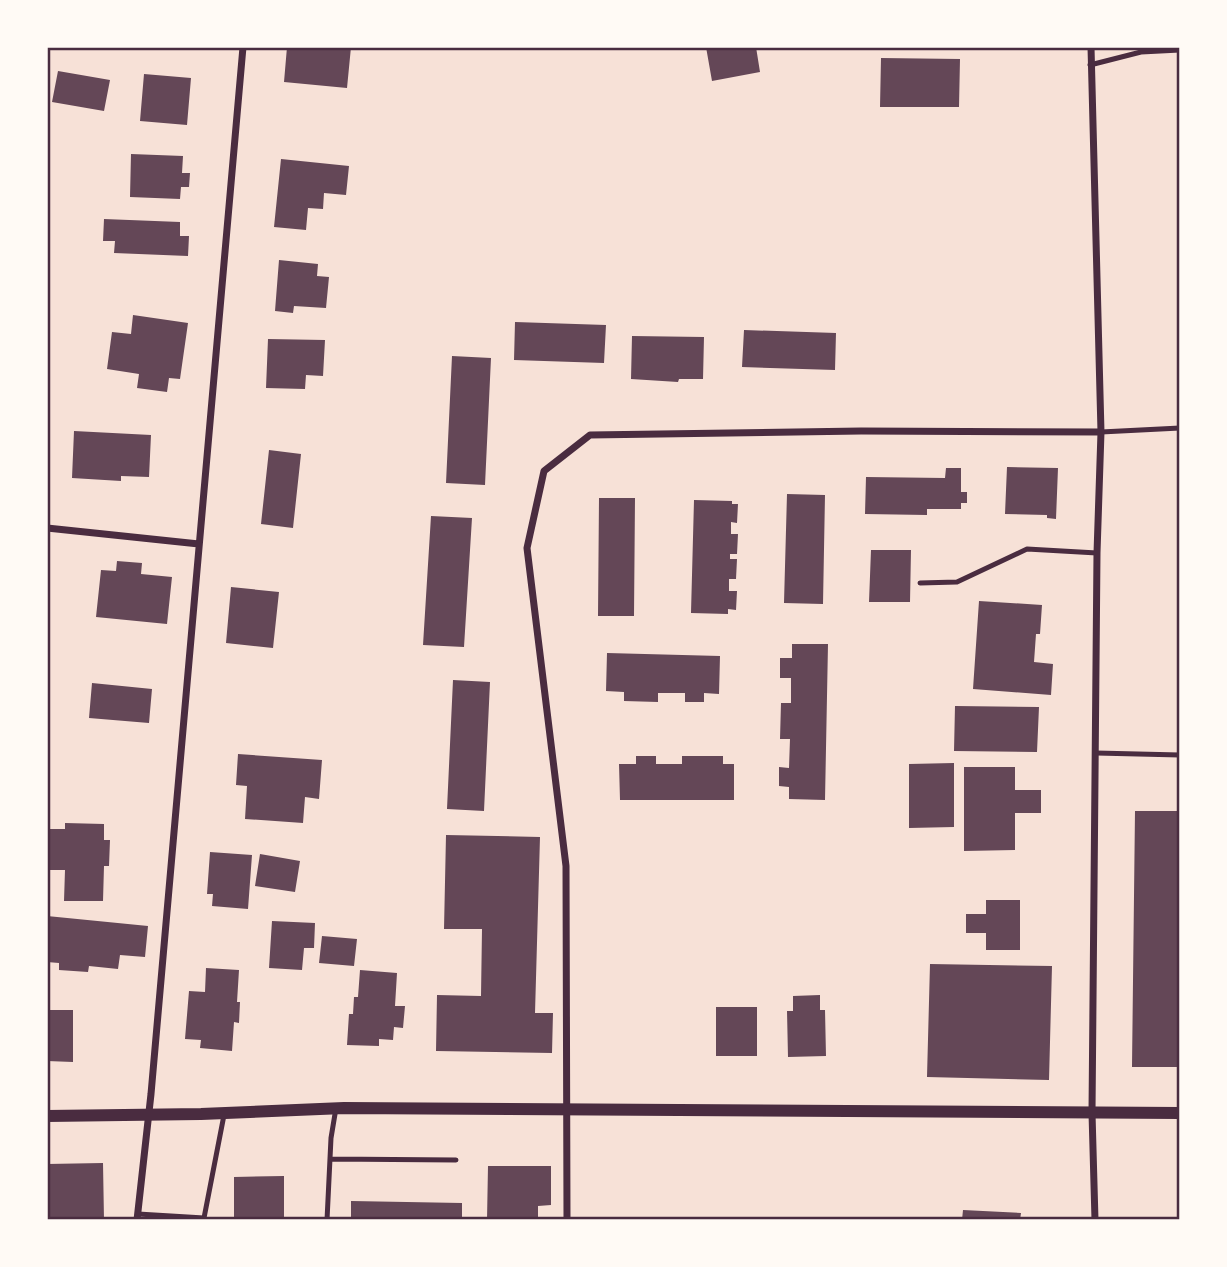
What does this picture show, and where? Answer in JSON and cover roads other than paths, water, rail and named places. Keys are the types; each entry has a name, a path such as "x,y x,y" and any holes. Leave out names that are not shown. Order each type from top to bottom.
{"street":[{"path":"138,1217 243,47"},
{"path":"1091,47 1101,432 1097,554 1092,1113 1095,1220"},
{"path":"567,1220 566,866 527,548 544,471 590,435 861,431 1101,432"},
{"path":"47,528 199,544"},
{"path":"47,1116 224,1114 336,1108 1180,1113"}],"lane":[{"path":"1090,65 1141,52 1180,50"},
{"path":"1101,432 1180,429"},
{"path":"920,583 957,582 1027,549 1097,554"},
{"path":"1096,754 1180,755"},
{"path":"327,1220 331,1138 336,1108"},
{"path":"138,1217 204,1218 224,1114"},
{"path":"330,1159 456,1160"}]}
